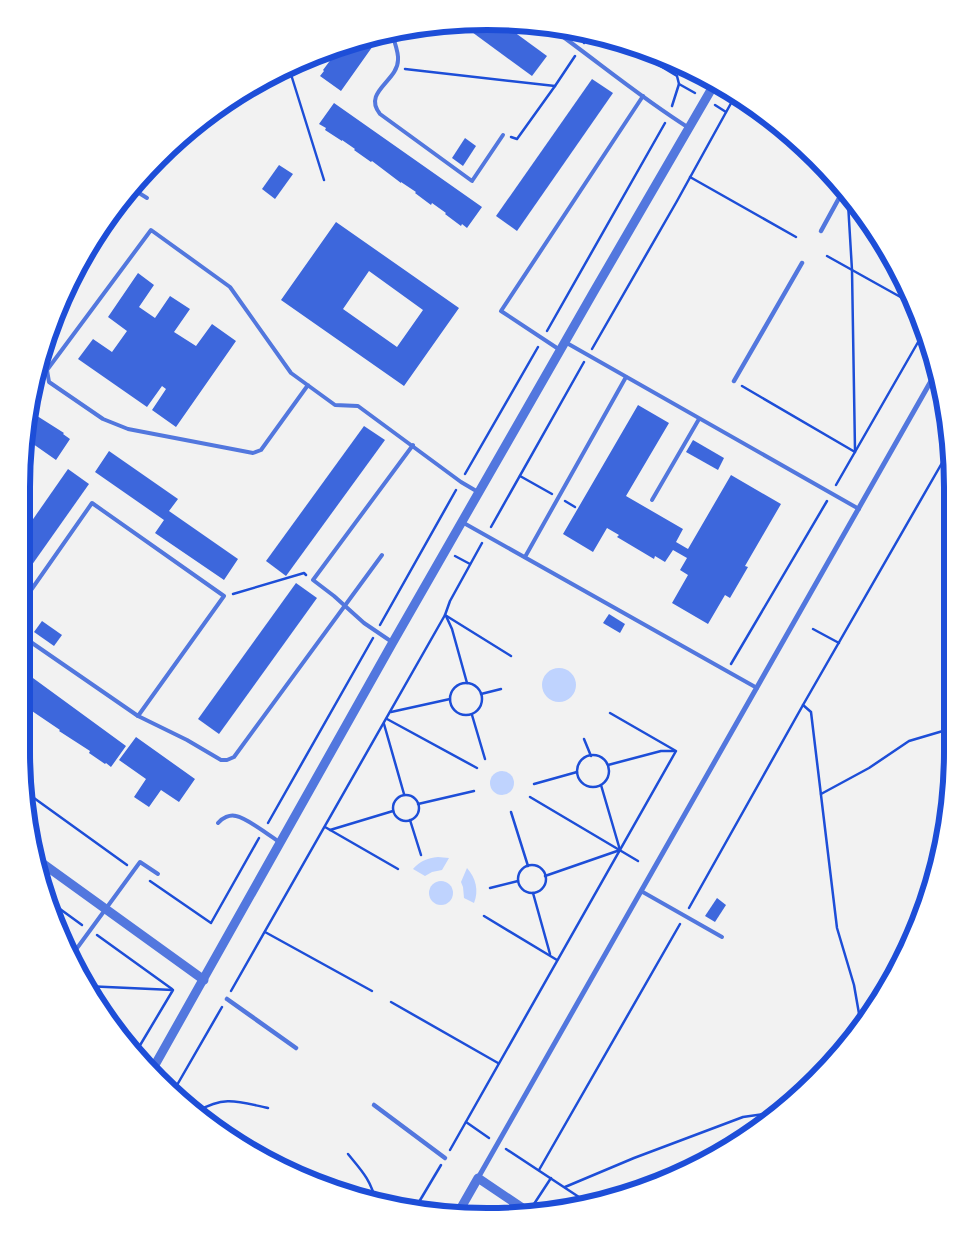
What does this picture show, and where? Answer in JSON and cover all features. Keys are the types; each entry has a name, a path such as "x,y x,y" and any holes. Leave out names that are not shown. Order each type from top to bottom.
{"street":[{"path":"155,1065 393,642 712,89"},
{"path":"821,231 840,197"},
{"path":"734,381 802,263"},
{"path":"461,1207 931,381"},
{"path":"45,865 204,980"},
{"path":"227,999 296,1048"},
{"path":"374,1105 445,1158"},
{"path":"478,1178 521,1207"}],"lane":[{"path":"564,37 664,112 689,128"},
{"path":"394,40 398,60 396,68 375,98 374,104 380,114 472,181 503,135"},
{"path":"643,96 501,311 563,346 588,355 859,509"},
{"path":"138,192 146,198"},
{"path":"308,385 261,450 253,453 128,429 103,418 49,382 47,370 151,230 230,287 291,373 335,404 358,406 461,482 479,493"},
{"path":"525,557 626,377"},
{"path":"652,500 699,419"},
{"path":"393,642 364,623 313,580 413,445"},
{"path":"30,592 92,503 224,596 138,716"},
{"path":"462,522 757,688"},
{"path":"30,642 138,716 188,740 221,760 227,760 234,757 382,555"},
{"path":"218,823 228,816 235,815 281,843"},
{"path":"76,950 140,862 158,874"},
{"path":"641,891 722,938"}],"path":[{"path":"503,135 517,139 585,41"},
{"path":"396,68 555,86"},
{"path":"291,74 324,180"},
{"path":"177,1086 391,712 486,536 733,102"},
{"path":"690,177 796,237"},
{"path":"734,381 856,452 849,207"},
{"path":"827,256 903,298"},
{"path":"539,1170 838,643 943,462"},
{"path":"520,476 575,507"},
{"path":"224,596 304,573 313,580"},
{"path":"445,615 511,656"},
{"path":"445,615 452,629 467,683"},
{"path":"813,629 838,643"},
{"path":"467,683 475,685 482,694 482,700 481,706 477,711 466,715 457,712 450,699 456,687 467,683"},
{"path":"482,694 501,689"},
{"path":"391,712 450,699"},
{"path":"803,705 810,712 837,928 854,985 860,1015"},
{"path":"610,713 676,751"},
{"path":"472,714 485,759"},
{"path":"387,719 477,768"},
{"path":"384,724 404,795"},
{"path":"821,794 869,768 909,741 944,731"},
{"path":"584,739 591,756"},
{"path":"608,764 661,751 676,751"},
{"path":"419,1203 676,751"},
{"path":"591,756 602,758 608,764 609,770 609,776 606,781 593,788 580,780 577,772 581,761 591,756"},
{"path":"534,784 577,772"},
{"path":"601,785 620,850"},
{"path":"418,804 474,790"},
{"path":"404,795 413,797 418,804 419,810 414,818 410,820 399,819 393,810 395,800 399,796 404,795"},
{"path":"33,797 134,871 211,923"},
{"path":"530,797 638,861"},
{"path":"325,827 328,831 393,810"},
{"path":"511,812 528,866"},
{"path":"410,820 421,855"},
{"path":"325,827 398,869"},
{"path":"545,876 620,850"},
{"path":"528,866 539,867 545,876 546,882 543,887 533,893 523,890 518,882 520,872 528,866"},
{"path":"490,888 518,882"},
{"path":"533,893 550,956"},
{"path":"57,906 173,990"},
{"path":"484,916 557,960"},
{"path":"265,932 372,991"},
{"path":"96,986 173,990"},
{"path":"139,1047 173,990"},
{"path":"391,1002 498,1064"},
{"path":"202,1108 222,1100 268,1108"},
{"path":"565,1187 634,1158 743,1117 765,1114"},
{"path":"466,1122 580,1198"},
{"path":"348,1154 365,1175 374,1193"},
{"path":"532,1206 551,1178"}],"water":[{"path":"559,668 571,673 576,685 571,697 559,702 547,697 542,685 547,673"},
{"path":"502,771 510,775 514,783 510,791 502,795 494,791 490,783 494,775"},
{"path":"438,857 449,858 442,870 425,876 413,869 424,860"},
{"path":"467,868 473,876 476,885 474,903 464,898 461,882"},
{"path":"441,881 449,885 453,893 449,901 441,905 433,901 429,893 433,885"}],"building":[{"path":"470,31 513,31 547,56 532,76"},
{"path":"374,45 341,91 320,76 333,57"},
{"path":"592,79 613,93 517,231 496,216"},
{"path":"334,103 482,207 467,228 462,224 461,226 432,203 431,205 416,192 325,130 326,128 319,124"},
{"path":"465,138 476,146 463,166 452,158"},
{"path":"279,165 293,174 275,199 262,189"},
{"path":"336,222 459,308 404,386 281,300","holes":["369,271 423,310 397,347 343,309"]},
{"path":"138,273 154,285 139,307 155,318 170,296 190,309 174,332 196,346 212,324 236,341 176,427 152,410 166,389 162,386 147,407 78,359 93,339 112,352 127,331 108,317"},
{"path":"638,405 669,423 626,496 683,529 676,542 688,549 731,475 781,504 745,566 748,567 730,598 725,595 708,624 672,603 688,575 680,570 687,558 673,550 665,562 655,556 654,559 617,537 619,535 607,528 593,552 563,534"},
{"path":"36,415 70,439 56,460 32,443"},
{"path":"364,426 385,440 286,576 266,561"},
{"path":"693,440 724,458 718,470 686,452"},
{"path":"109,451 178,499 169,511 238,559 224,580 155,533 164,520 95,472"},
{"path":"68,469 89,484 30,568 30,524"},
{"path":"296,583 317,598 219,734 198,719"},
{"path":"609,614 625,624 620,633 603,623"},
{"path":"42,621 62,635 54,646 34,632"},
{"path":"30,676 126,746 111,767 89,753 90,751 30,710"},
{"path":"136,737 195,779 179,802 161,790 149,807 134,797 146,779 119,760"},
{"path":"717,898 726,905 715,922 705,916"}]}
